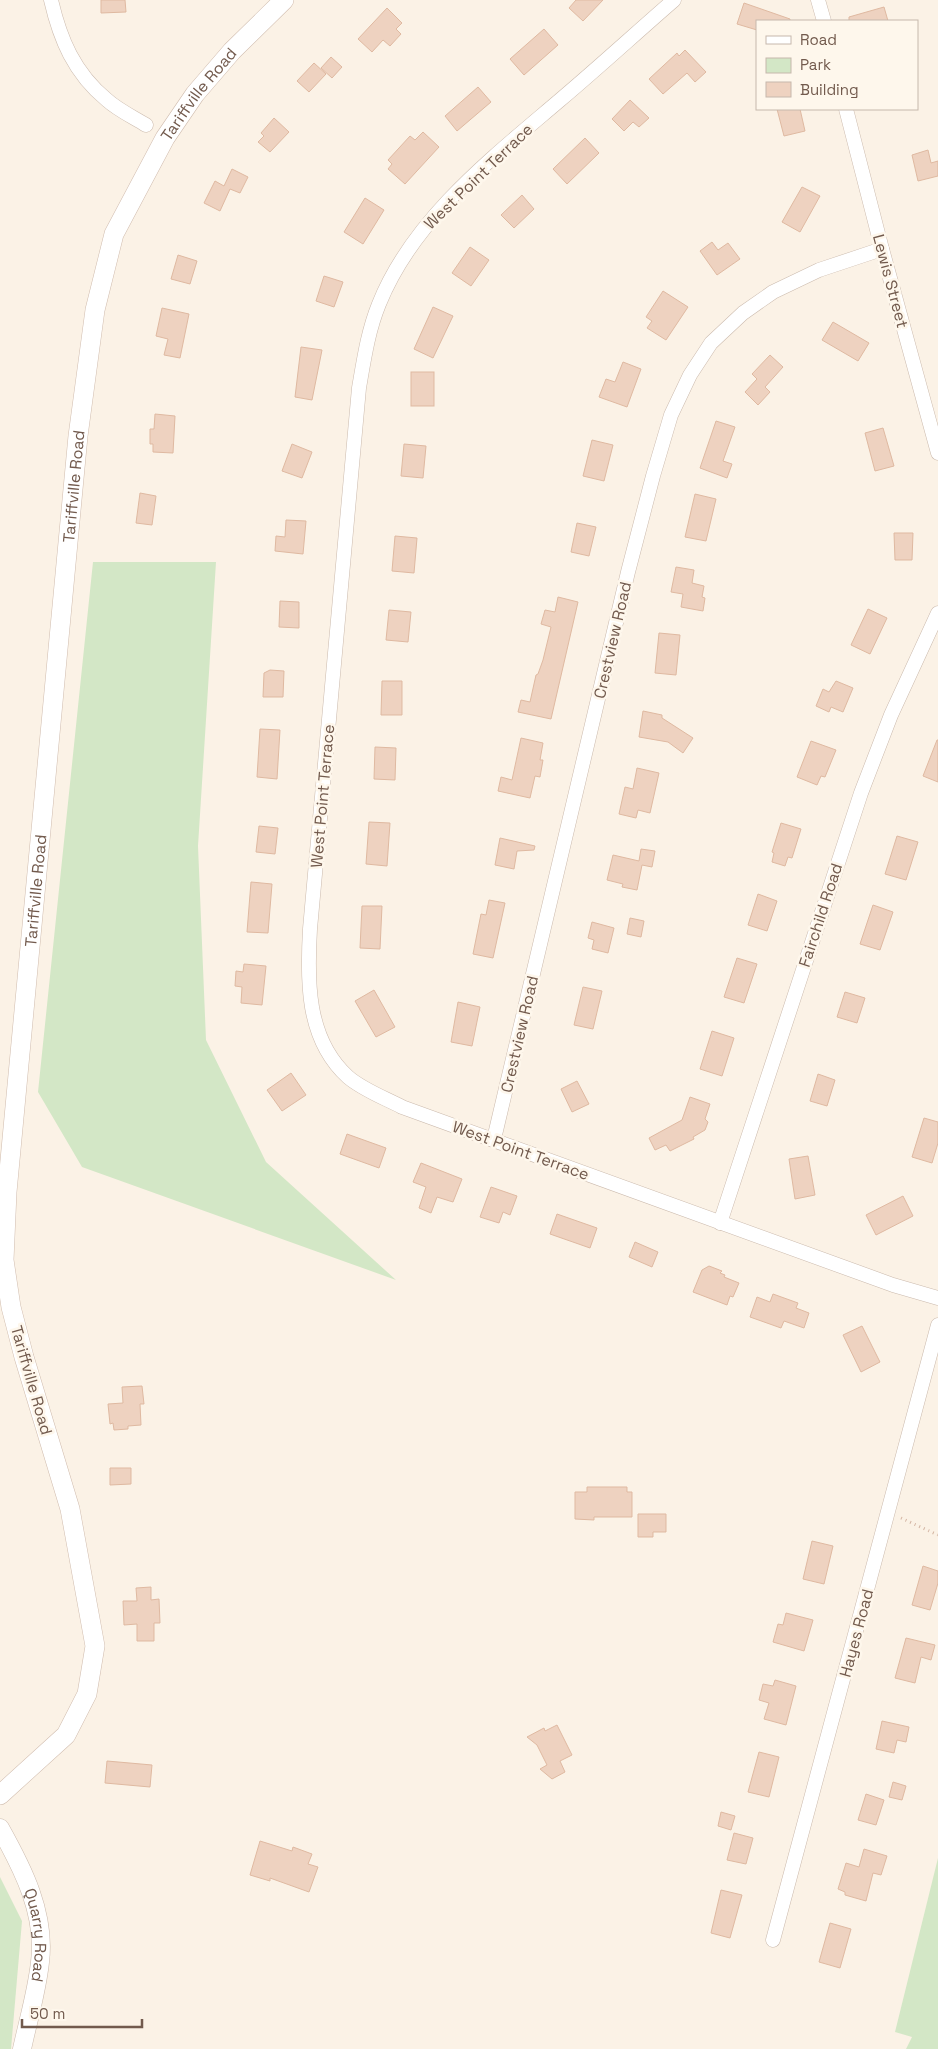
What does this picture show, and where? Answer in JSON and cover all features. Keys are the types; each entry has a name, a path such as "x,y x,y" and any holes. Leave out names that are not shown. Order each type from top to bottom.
{"main road":[{"name":"Tariffville Road","path":"0,1795 66,1735 87,1694 95,1646 70,1509 24,1357 11,1307 4,1260 7,1192 78,436 95,310 114,234 164,138 195,94 232,51 284,0"}],"street":[{"path":"51,0 61,38 78,69 107,100 146,125"},
{"name":"West Point Terrace","path":"674,0 513,140 440,210 418,235 380,302 368,334 359,388 311,919 308,968 311,1001 317,1030 330,1054 348,1077 402,1107 893,1285 938,1298"},
{"path":"818,0 824,20"},
{"name":"Lewis Street","path":"846,110 882,250 938,453"},
{"name":"Crestview Road","path":"494,1139 628,572 671,415 690,375 711,343 743,313 773,292 819,270 882,250"},
{"name":"Fairchild Road","path":"720,1223 861,793 891,715 938,613"},
{"name":"Hayes Road","path":"773,1940 938,1325"},
{"name":"Quarry Road","path":"0,1828 18,1860 34,1901 40,1932 40,1962 22,2049"}],"path":[{"path":"889,1512 938,1535"}],"green space":[{"path":"93,562 216,562 198,846 206,1040 266,1162 396,1280 82,1167 38,1092"},
{"path":"938,1858 938,2049 906,2049 912,2037 895,2032"},
{"path":"0,1877 22,1921 11,2049 0,2049"}],"building":[{"path":"101,0 125,0 126,12 101,13"},
{"path":"576,0 603,0 583,21 569,8"},
{"path":"744,3 790,19 756,20 756,30 737,24"},
{"path":"884,7 888,20 849,20 849,17"},
{"path":"387,8 402,23 396,29 401,34 390,46 383,40 372,52 358,39"},
{"path":"544,29 558,45 524,75 510,59"},
{"path":"685,50 706,72 695,82 687,73 663,94 649,79 677,53 679,56"},
{"path":"331,57 342,67 332,78 321,68"},
{"path":"314,63 326,74 309,92 297,81"},
{"path":"478,87 491,102 457,131 445,116"},
{"path":"630,100 649,118 639,127 633,122 624,131 612,119"},
{"path":"777,110 800,110 805,131 784,136"},
{"path":"274,118 289,132 270,152 258,142 264,136 261,133"},
{"path":"423,132 439,147 405,184 388,169 392,164 388,160 410,136 415,140"},
{"path":"585,138 599,153 567,184 553,169"},
{"path":"928,150 931,163 938,161 938,176 918,181 912,155"},
{"path":"232,169 248,177 240,193 230,189 220,211 204,203 215,181 224,186"},
{"path":"802,187 820,196 800,232 782,222"},
{"path":"522,195 534,209 514,228 501,215"},
{"path":"365,198 384,210 363,244 344,232"},
{"path":"712,242 718,250 728,243 740,259 717,275 700,251"},
{"path":"470,247 489,260 471,286 452,273"},
{"path":"178,255 197,261 190,284 171,279"},
{"path":"324,276 343,282 334,307 316,301"},
{"path":"663,291 688,307 666,340 647,328 652,321 646,317"},
{"path":"433,307 453,316 433,358 414,349"},
{"path":"162,308 189,314 180,358 164,355 168,339 156,336"},
{"path":"833,322 869,343 858,361 822,340"},
{"path":"301,347 322,350 312,400 295,397"},
{"path":"770,355 783,367 765,387 770,392 758,405 745,392 757,379 752,374"},
{"path":"623,362 641,369 627,407 599,397 606,379 615,382"},
{"path":"411,372 434,372 434,406 411,406"},
{"path":"155,414 175,416 173,453 153,452 153,444 150,444 150,429 154,429"},
{"path":"716,421 735,427 723,461 732,464 727,478 700,468"},
{"path":"883,428 894,466 875,471 865,433"},
{"path":"592,440 613,445 604,481 583,476"},
{"path":"292,444 312,452 302,478 282,471"},
{"path":"404,444 426,446 423,478 401,476"},
{"path":"140,493 156,496 152,525 136,523"},
{"path":"695,494 716,499 706,541 685,537"},
{"path":"286,520 306,521 303,554 275,551 276,536 285,537"},
{"path":"577,523 596,527 589,556 571,552"},
{"path":"894,533 913,533 912,560 895,560"},
{"path":"395,536 417,538 414,573 392,571"},
{"path":"676,567 694,570 692,583 704,586 702,597 705,598 703,611 681,607 683,594 671,592"},
{"path":"558,597 578,602 551,719 518,712 521,700 530,702 536,675 543,660 551,627 541,624 545,610 555,612"},
{"path":"280,601 299,602 299,628 279,627"},
{"path":"868,609 887,618 870,654 851,645"},
{"path":"389,610 411,612 408,642 386,640"},
{"path":"659,633 680,635 676,675 655,673"},
{"path":"270,670 284,671 283,697 263,697 264,673"},
{"path":"382,681 402,681 402,715 381,715"},
{"path":"836,681 853,688 843,712 831,707 829,712 816,706 823,689 829,692"},
{"path":"643,711 662,715 662,718 693,738 683,753 668,742 639,737"},
{"path":"260,729 280,730 277,779 257,777"},
{"path":"521,738 543,743 540,777 535,776 530,798 498,791 501,777 512,780"},
{"path":"938,740 938,782 923,776"},
{"path":"811,741 836,750 825,777 821,776 817,785 797,777"},
{"path":"375,747 396,748 395,780 374,779"},
{"path":"637,768 659,773 650,813 638,810 636,818 619,814 625,787 633,789"},
{"path":"369,822 390,823 387,866 366,864"},
{"path":"781,823 801,829 792,858 788,857 785,866 772,862 774,853 772,852"},
{"path":"259,826 278,828 275,854 256,852"},
{"path":"897,836 918,842 906,880 885,874"},
{"path":"500,838 535,846 534,850 517,851 514,869 495,865"},
{"path":"641,849 655,851 652,867 642,865 637,890 622,887 623,884 607,880 613,855 639,861"},
{"path":"251,882 272,884 268,933 247,932"},
{"path":"758,894 777,901 767,931 748,925"},
{"path":"489,900 505,903 493,958 473,954 481,914 486,915"},
{"path":"873,905 893,912 880,950 860,944"},
{"path":"362,906 382,906 380,949 360,948"},
{"path":"630,918 644,921 641,937 627,934"},
{"path":"592,922 614,928 608,953 592,949 594,940 588,938"},
{"path":"737,958 757,964 744,1003 724,997"},
{"path":"244,964 266,966 262,1005 241,1003 242,987 235,986 236,971 243,972"},
{"path":"583,987 602,991 593,1029 574,1025"},
{"path":"374,990 395,1027 376,1037 355,1001"},
{"path":"845,992 865,998 857,1023 837,1017"},
{"path":"458,1002 480,1007 472,1046 451,1042"},
{"path":"712,1031 734,1038 722,1076 700,1069"},
{"path":"291,1073 306,1095 282,1111 267,1090"},
{"path":"818,1074 835,1080 827,1106 810,1101"},
{"path":"577,1081 589,1104 572,1112 561,1089"},
{"path":"690,1097 710,1104 705,1119 708,1122 705,1130 693,1137 694,1139 670,1151 666,1145 655,1150 649,1138 682,1120"},
{"path":"924,1118 938,1122 938,1143 932,1163 912,1157"},
{"path":"347,1134 386,1148 379,1168 340,1154"},
{"path":"808,1156 815,1195 795,1199 789,1159"},
{"path":"421,1163 462,1179 453,1202 437,1197 431,1213 419,1208 426,1187 413,1182"},
{"path":"491,1187 517,1196 510,1215 503,1212 499,1223 480,1217"},
{"path":"903,1196 913,1216 876,1235 866,1215"},
{"path":"557,1214 597,1228 590,1248 550,1234"},
{"path":"635,1242 658,1252 652,1267 629,1257"},
{"path":"709,1266 722,1271 720,1273 725,1275 724,1277 739,1283 733,1297 730,1296 727,1305 693,1292 702,1270"},
{"path":"773,1294 798,1303 796,1308 809,1313 804,1328 784,1321 781,1328 750,1317 757,1297 770,1302"},
{"path":"862,1326 880,1362 861,1372 843,1335"},
{"path":"142,1386 144,1404 140,1404 141,1425 128,1426 128,1429 114,1430 113,1423 110,1424 108,1404 123,1403 122,1387"},
{"path":"110,1468 131,1468 131,1484 110,1485"},
{"path":"587,1487 627,1487 627,1492 632,1492 632,1517 594,1517 594,1520 575,1519 575,1492 587,1492"},
{"path":"638,1514 666,1514 666,1532 653,1532 653,1537 638,1537"},
{"path":"812,1541 833,1546 824,1584 803,1579"},
{"path":"923,1566 938,1571 938,1583 930,1610 912,1605"},
{"path":"151,1587 151,1600 159,1599 160,1623 154,1623 154,1641 137,1641 137,1624 124,1625 123,1601 137,1601 136,1588"},
{"path":"786,1613 813,1620 804,1651 773,1642 778,1624 783,1625"},
{"path":"906,1638 935,1645 931,1660 921,1657 915,1683 895,1678"},
{"path":"775,1680 796,1686 786,1725 764,1719 769,1703 759,1700 763,1684 773,1686"},
{"path":"882,1721 909,1727 906,1742 897,1740 894,1753 876,1749"},
{"path":"557,1725 572,1755 560,1761 565,1772 552,1779 540,1769 547,1765 537,1745 527,1737 544,1728 545,1731"},
{"path":"759,1752 779,1757 769,1797 748,1792"},
{"path":"107,1761 152,1765 150,1787 105,1783"},
{"path":"893,1782 906,1786 902,1800 889,1797"},
{"path":"866,1794 884,1800 876,1825 858,1820"},
{"path":"721,1812 735,1816 731,1830 718,1826"},
{"path":"734,1833 753,1838 746,1864 727,1860"},
{"path":"260,1841 292,1851 293,1847 312,1854 308,1864 318,1867 309,1892 270,1878 270,1881 250,1875"},
{"path":"864,1849 887,1856 881,1875 873,1873 866,1901 845,1895 845,1892 838,1889 846,1863 859,1867"},
{"path":"721,1890 742,1895 730,1938 711,1933"},
{"path":"830,1923 851,1929 840,1968 819,1962"}]}
